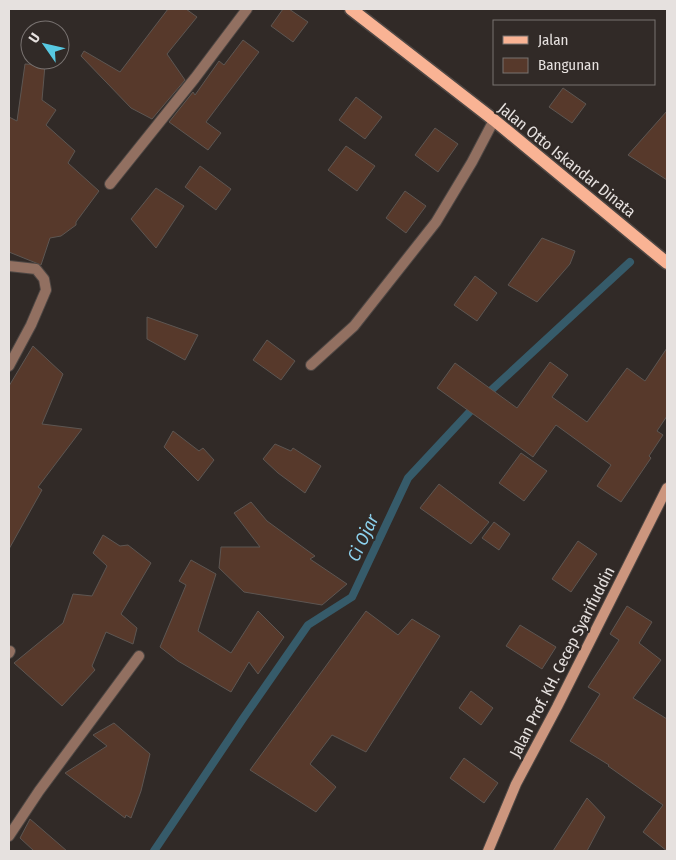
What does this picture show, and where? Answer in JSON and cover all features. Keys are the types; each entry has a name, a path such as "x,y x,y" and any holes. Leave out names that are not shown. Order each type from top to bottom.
{"main road":[{"name":"Jalan Otto Iskandar Dinata","path":"351,9 494,120 667,263"},
{"name":"Jalan Prof. KH. Cecep Syarifuddin","path":"488,851 516,784 557,708 667,488"}],"street":[{"path":"110,184 248,9"},
{"path":"311,365 354,326 436,222 472,162 494,120"},
{"path":"9,266 36,269 44,279 46,290 31,325 9,366"},
{"path":"9,836 39,791 139,656"}],"building":[{"path":"168,9 186,9 197,17 167,54 185,80 152,119 131,108 81,56 84,51 120,72"},
{"path":"283,9 289,9 308,22 293,42 271,26"},
{"path":"243,40 259,52 206,122 221,133 208,150 169,122 193,92 195,95 219,61 224,65"},
{"path":"24,70 45,70 42,100 56,110 46,125 75,151 68,163 99,191 76,222 76,225 61,236 50,238 41,265 9,252 9,117 17,121"},
{"path":"563,88 586,104 572,123 549,107"},
{"path":"356,97 382,117 365,139 339,120"},
{"path":"667,111 667,180 628,155"},
{"path":"435,128 458,144 438,172 415,155"},
{"path":"346,146 375,166 357,191 328,170"},
{"path":"200,166 231,189 216,210 185,187"},
{"path":"156,188 184,206 156,248 131,219"},
{"path":"405,191 426,206 406,233 386,218"},
{"path":"542,238 575,251 570,264 537,302 508,285"},
{"path":"475,276 497,293 477,321 454,305"},
{"path":"147,317 198,335 185,360 147,339"},
{"path":"267,340 295,361 281,380 253,360"},
{"path":"33,346 63,374 42,424 82,429 38,487 42,490 9,549 9,386"},
{"path":"667,348 667,416 657,431 663,435 649,456 651,458 621,502 597,486 611,465 556,425 533,457 437,388 455,363 517,408 550,362 568,375 552,397 587,422 627,368 645,381"},
{"path":"173,431 199,451 203,448 214,460 198,481 164,447"},
{"path":"275,444 291,451 293,448 321,466 305,493 263,459"},
{"path":"521,453 547,471 524,501 499,483"},
{"path":"439,484 489,522 471,544 420,508"},
{"path":"251,502 267,521 315,556 310,559 347,584 322,605 244,592 219,568 221,547 260,547 234,513"},
{"path":"494,522 510,534 499,550 482,538"},
{"path":"103,535 120,546 128,545 151,563 121,614 137,628 133,644 106,632 92,666 95,670 62,706 14,663 63,623 73,594 92,596 107,566 93,553"},
{"path":"578,541 597,554 571,592 552,579"},
{"path":"191,560 216,574 198,631 231,653 258,611 284,637 258,674 249,662 231,692 178,661 160,647 186,585 179,581"},
{"path":"627,606 652,622 639,643 661,660 633,698 667,719 667,851 643,832 663,805 609,765 570,741 600,694 588,687 619,640 610,634"},
{"path":"366,611 398,635 412,619 440,636 366,752 332,735 310,764 336,787 316,812 250,770"},
{"path":"520,625 556,647 542,669 506,646"},
{"path":"471,691 493,708 481,725 459,708"},
{"path":"114,723 150,754 141,791 131,818 126,815 125,818 65,773 107,746 93,735"},
{"path":"464,758 498,783 484,803 450,778"},
{"path":"587,798 605,817 587,851 553,851"},
{"path":"30,819 67,851 34,851 20,838"}],"waterway":[{"name":"Ci Ojar","path":"485,396 630,262"},
{"name":"Ci Ojar","path":"154,851 308,625 352,597 408,478 477,404"}]}
